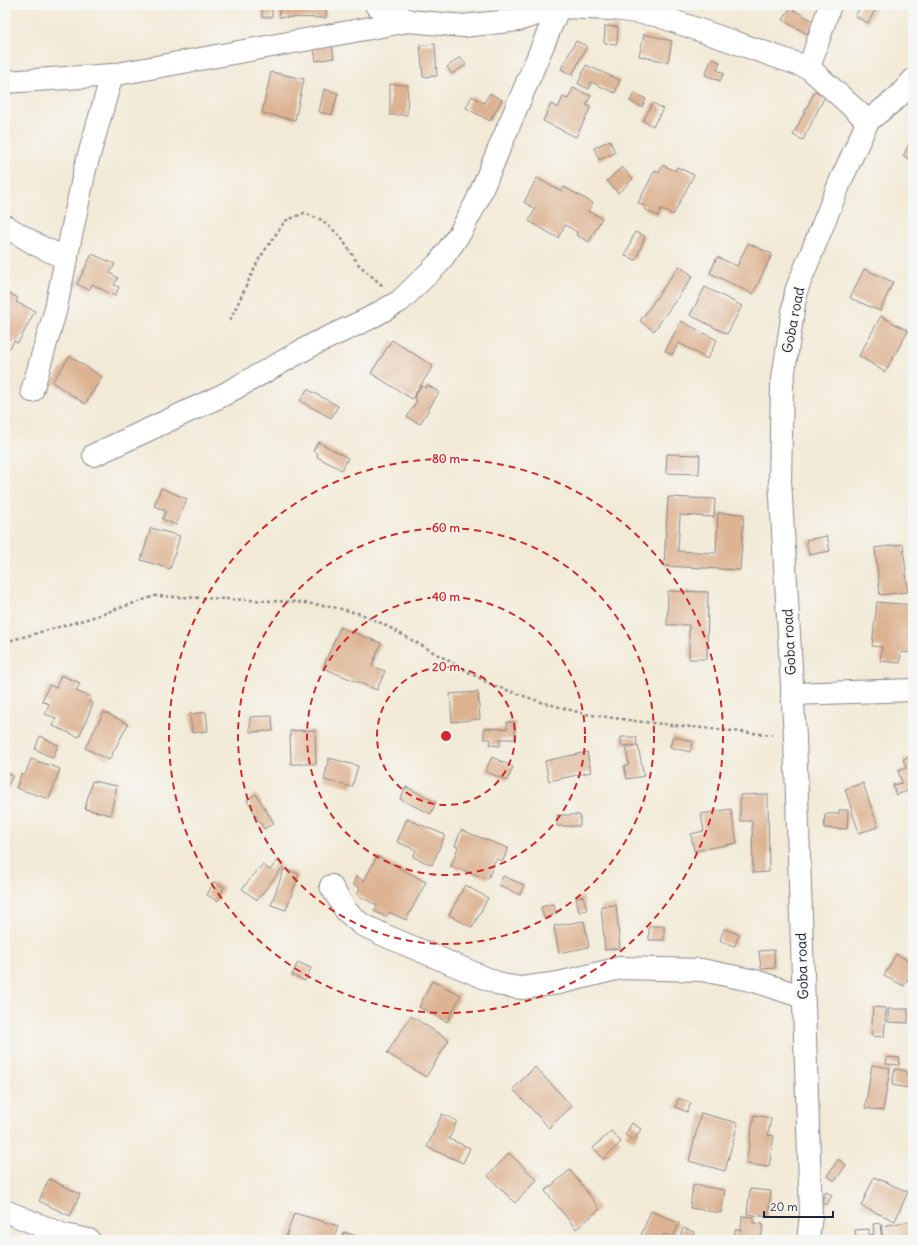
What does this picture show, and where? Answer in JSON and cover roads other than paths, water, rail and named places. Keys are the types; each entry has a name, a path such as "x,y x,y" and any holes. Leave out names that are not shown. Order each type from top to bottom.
{"street":[{"path":"376,5 409,21"},
{"path":"809,68 830,5"},
{"path":"94,455 223,395 314,344 368,319 400,300 439,263 478,201 558,6"},
{"path":"5,82 112,75 409,21 463,26 518,20 558,6 614,8 656,15 809,68 868,121"},
{"path":"32,391 55,312 85,169 112,75"},
{"name":"Goba road","path":"808,1240 811,1215 794,736 780,480 782,385 796,291 841,180 868,121 897,98 913,80"},
{"path":"5,226 37,246 67,259"},
{"path":"792,694 913,690"},
{"path":"331,886 346,911 361,924 502,985 522,988 560,983 620,968 702,970 756,981 803,997"},
{"path":"5,1210 65,1237 89,1240"},
{"path":"5,1228 27,1220"}]}
